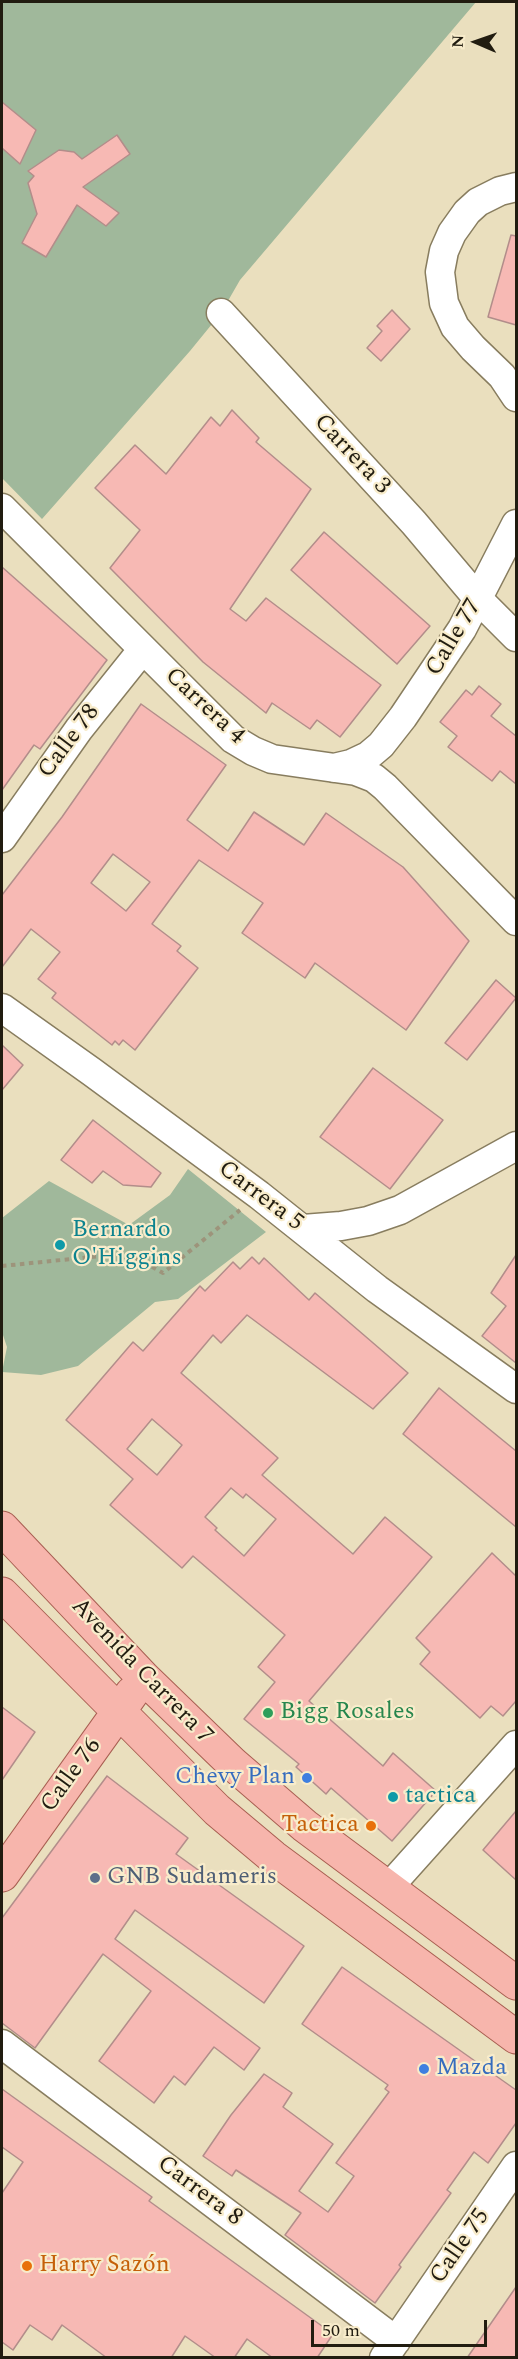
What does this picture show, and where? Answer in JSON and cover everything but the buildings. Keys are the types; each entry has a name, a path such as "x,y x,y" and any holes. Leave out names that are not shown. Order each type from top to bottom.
{"main road":[{"name":"Avenida Carrera 7","path":"2,1528 143,1677 233,1764 287,1811 516,1983"},
{"name":"Avenida Carrera 7","path":"2,1594 217,1810 273,1857 516,2037"},
{"name":"Calle 76","path":"2,1875 143,1677"}],"street":[{"path":"516,187 500,191 478,202 467,212 452,232 444,250 440,272 444,303 455,327 502,376 516,397"},
{"name":"Carrera 3","path":"221,313 414,523 479,600 516,637"},
{"name":"Carrera 4","path":"2,508 233,739 272,759 356,771 374,778 516,921"},
{"name":"Calle 77","path":"334,768 351,764 368,756 381,745 424,688 479,600 516,524"},
{"name":"Calle 78","path":"2,838 79,729 143,649"},
{"path":"381,745 379,766 385,787"},
{"name":"Carrera 5","path":"2,1008 120,1092 303,1229 377,1289 516,1389"},
{"path":"303,1229 368,1221 400,1210 516,1146"},
{"path":"388,1887 516,1745"},
{"name":"Carrera 8","path":"2,2043 390,2349"},
{"name":"Calle 75","path":"390,2349 516,2166"}],"path":[{"path":"2,1266 111,1255 136,1258 163,1273 241,1209"}],"green space":[{"path":"2,2 476,2 240,280 221,313 190,351 42,519 2,478"},
{"path":"188,1169 266,1232 178,1299 155,1302 78,1366 41,1375 2,1372 7,1347 2,1332 2,1218 49,1181 129,1225 170,1195"}],"place":[{"name":"Bernardo O'Higgins","path":"60,1245"},
{"name":"Bigg Rosales","path":"268,1713"},
{"name":"Chevy Plan","path":"307,1778"},
{"name":"tactica","path":"393,1797"},
{"name":"Tactica","path":"371,1826"},
{"name":"GNB Sudameris","path":"95,1878"},
{"name":"Mazda","path":"424,2069"},
{"name":"Harry Sazón","path":"27,2266"}]}
